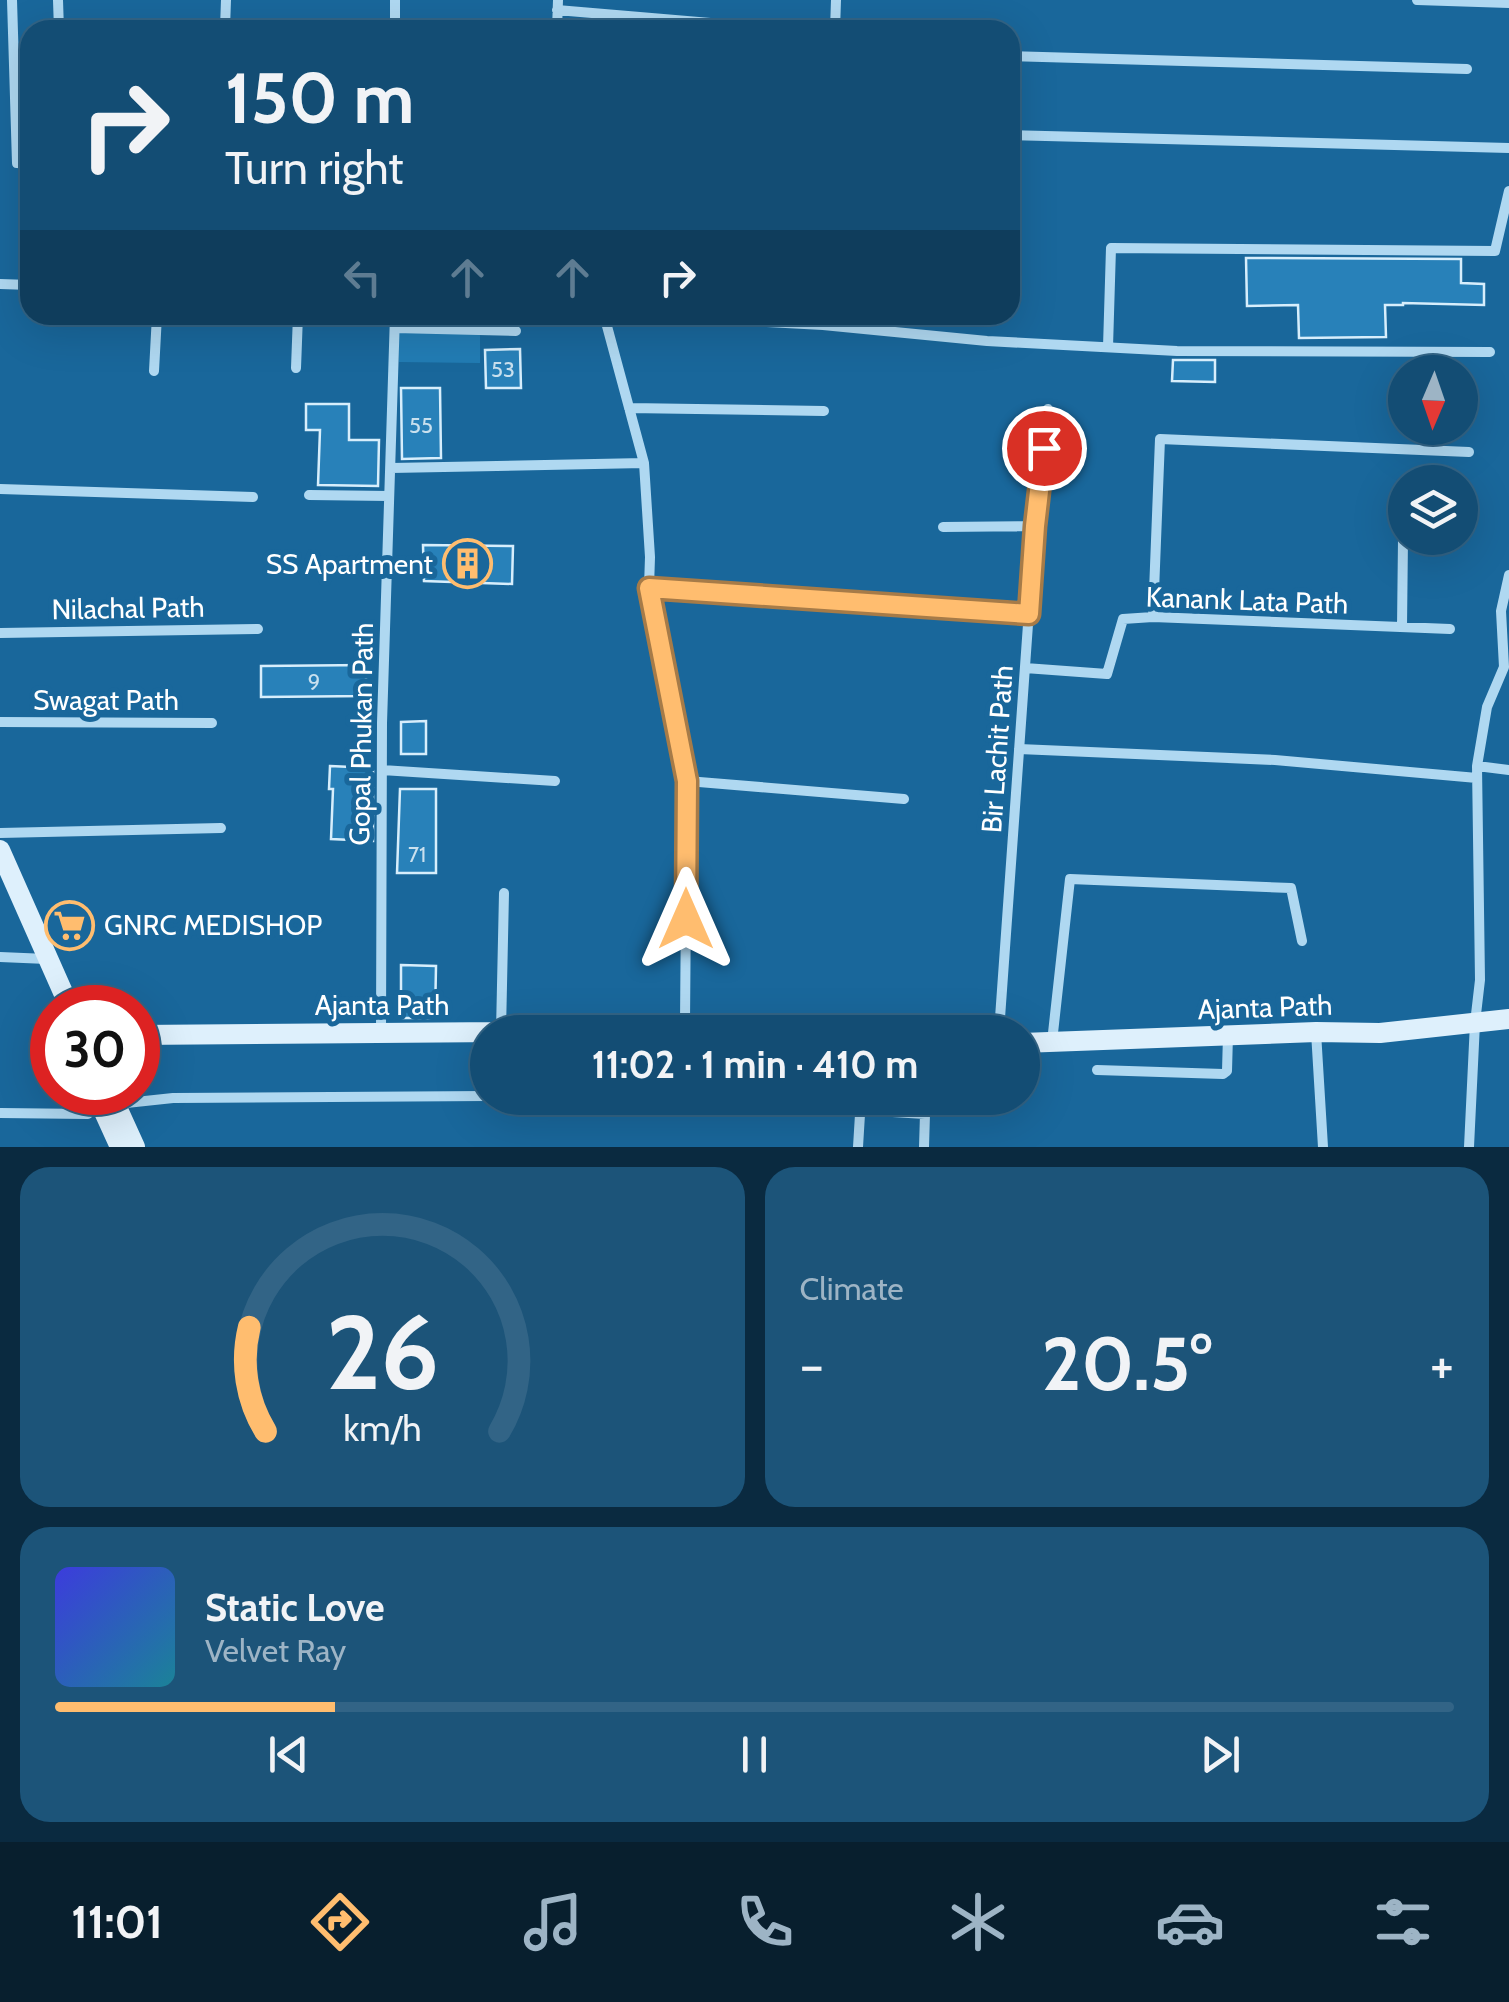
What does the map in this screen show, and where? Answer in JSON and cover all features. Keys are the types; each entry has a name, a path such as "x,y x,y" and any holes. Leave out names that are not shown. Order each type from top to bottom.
{"street":[{"path":"12,0 16,163 20,163"},
{"path":"1417,0 1509,3"},
{"path":"558,5 698,20"},
{"path":"1020,56 1467,69"},
{"path":"1020,135 1509,148"},
{"path":"1108,347 1111,248 1495,251 1509,191"},
{"path":"154,371 156,325"},
{"path":"296,368 298,325"},
{"name":"Gopal Phukan Path","path":"380,1033 382,770 396,325"},
{"path":"607,325 644,462 649,588 687,781 685,1015"},
{"path":"862,325 988,341 1177,351 1490,352"},
{"path":"396,328 516,331"},
{"path":"629,408 824,411"},
{"name":"Bir Lachit Path","path":"1000,1015 1035,526 1048,408"},
{"path":"1153,617 1160,439 1468,452"},
{"path":"391,468 644,462"},
{"path":"0,489 253,497"},
{"path":"309,496 389,496"},
{"path":"943,528 1035,526"},
{"path":"1402,555 1402,628"},
{"path":"1469,1147 1474,1023 1480,980 1476,766 1487,707 1504,667 1501,612 1509,575"},
{"path":"649,588 1029,614"},
{"name":"Kanank Lata Path","path":"1025,668 1107,674 1123,620 1153,617 1450,629"},
{"name":"Nilachal Path","path":"0,633 258,629"},
{"name":"Swagat Path","path":"0,722 212,723"},
{"path":"1019,749 1275,760 1478,778"},
{"path":"1476,766 1509,770"},
{"path":"382,770 555,781"},
{"path":"687,781 904,798"},
{"path":"0,832 221,828"},
{"path":"0,852 49,985"},
{"path":"1052,1042 1070,879 1292,888 1302,940"},
{"path":"0,883 57,985"},
{"path":"501,1015 504,894"},
{"path":"0,957 41,958"},
{"name":"Ajanta Path","path":"1040,1042 1380,1033 1509,1019"},
{"name":"Ajanta Path","path":"160,1035 470,1032"},
{"path":"1316,1032 1323,1147"},
{"path":"1097,1070 1223,1074 1227,1071 1228,1036"},
{"path":"160,1098 470,1096"},
{"path":"0,1114 30,1114"},
{"path":"105,1115 120,1147"},
{"path":"121,1115 136,1147"},
{"path":"858,1147 860,1115"},
{"path":"924,1147 925,1115"}],"shaded area":[{"path":"399,332 480,334 480,363 399,362"}],"building":[{"path":"1246,258 1461,259 1461,283 1484,284 1484,305 1385,305 1386,337 1299,338 1298,305 1247,306"},
{"path":"520,349 521,388 486,388 485,350"},
{"path":"1173,360 1215,360 1215,382 1172,381"},
{"path":"401,388 440,388 441,458 402,459"},
{"path":"306,404 349,404 349,440 379,440 378,486 318,485 320,430 306,430"},
{"name":"SS Apartment","path":"423,545 513,546 512,584 424,581"},
{"path":"366,665 366,696 261,697 261,666"},
{"path":"426,721 426,754 401,754 401,722"},
{"path":"330,766 373,768 373,841 331,839"},
{"path":"400,789 436,789 436,873 397,873"},
{"path":"401,965 436,966 435,1018 401,1018"}],"place":[{"name":"SS Apartment","path":"468,564"},
{"name":"GNRC MEDISHOP","path":"69,925"}],"route":[{"path":"686,919 687,781 649,588 1029,614 1044,448"}]}
